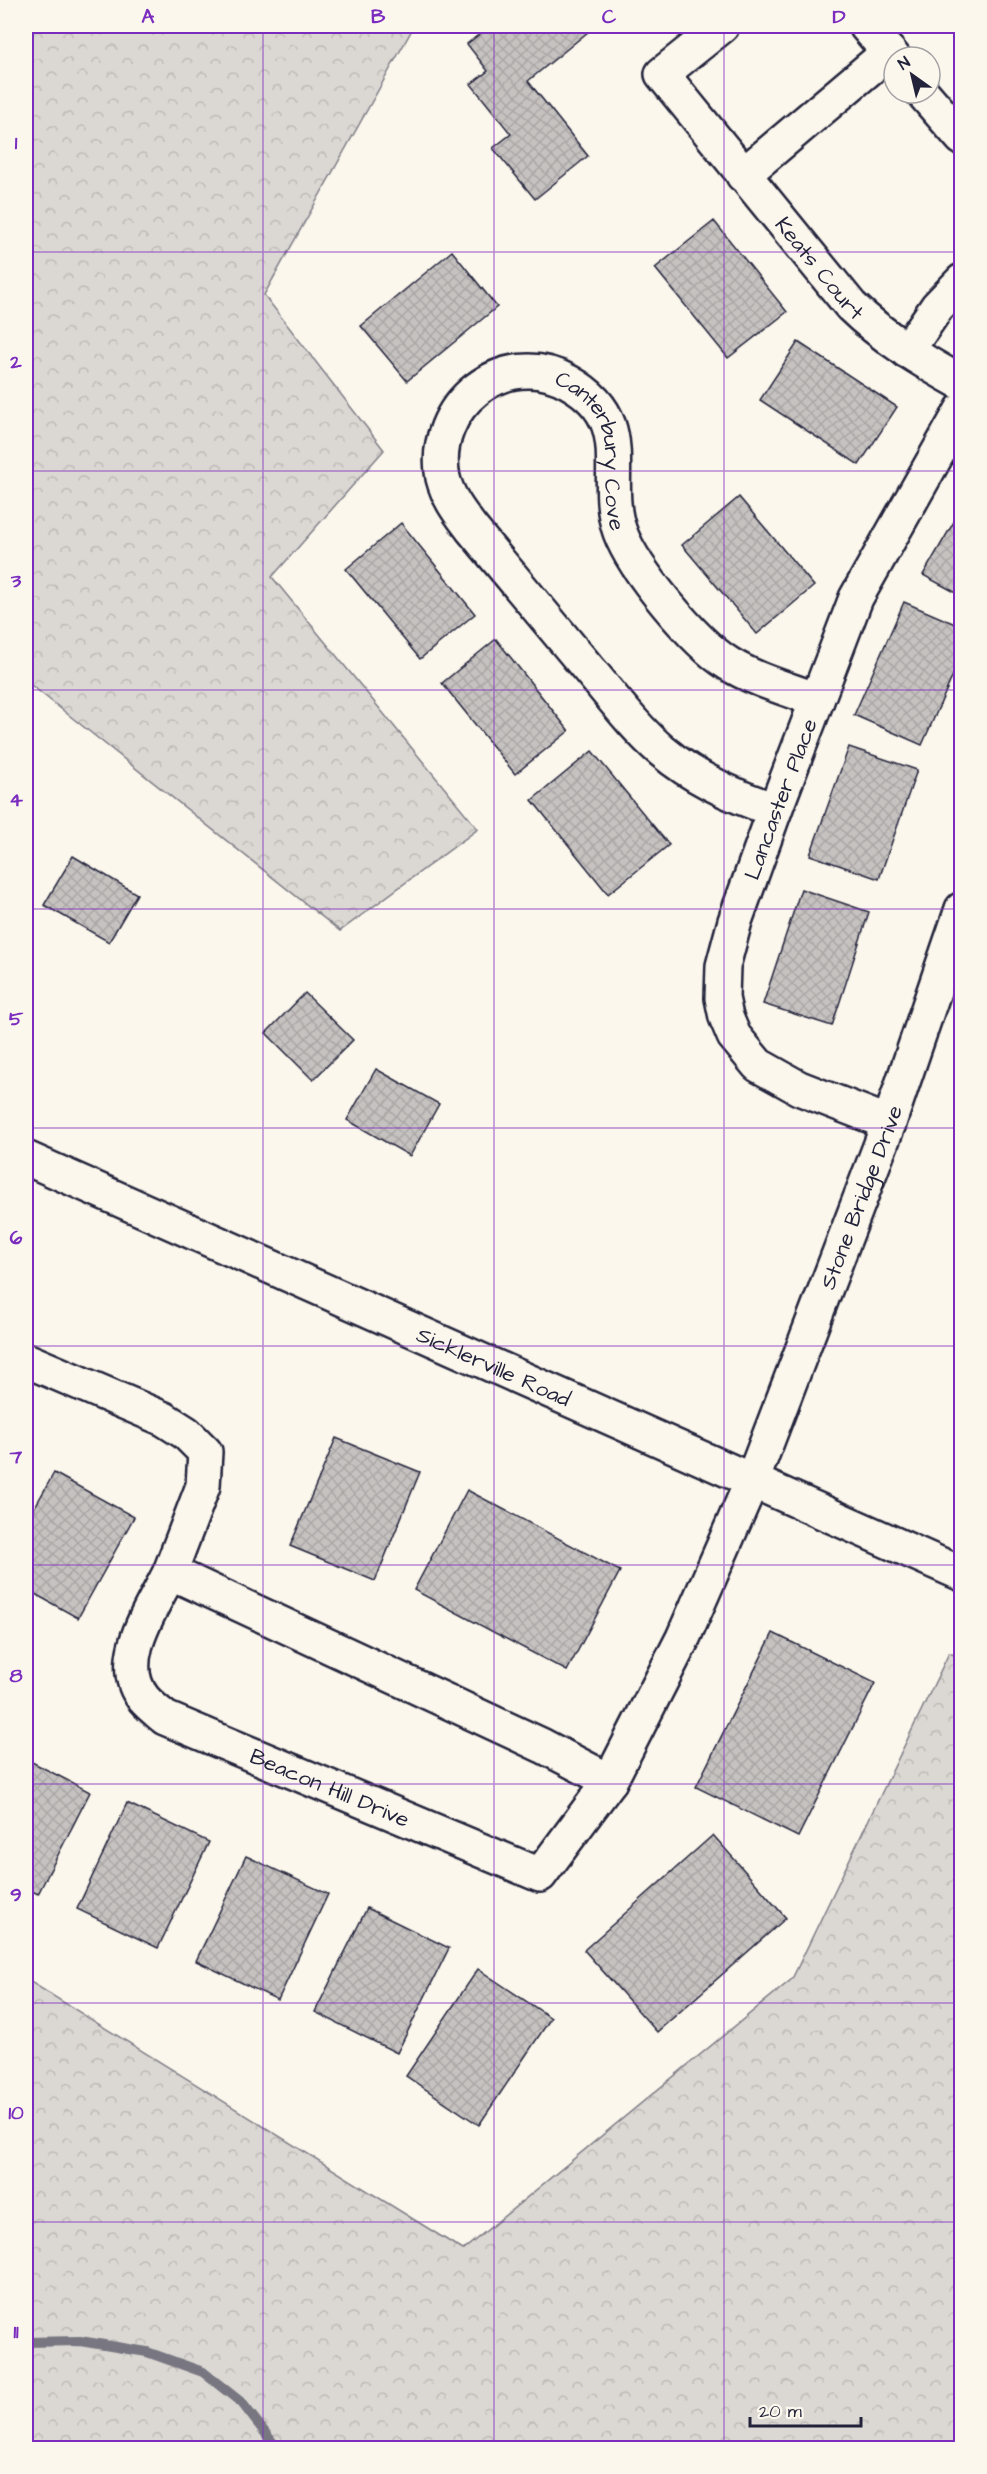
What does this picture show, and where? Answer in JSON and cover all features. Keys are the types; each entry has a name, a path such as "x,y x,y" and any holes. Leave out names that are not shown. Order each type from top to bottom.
{"street":[{"name":"Keats Court","path":"722,26 662,74 835,289 868,322 907,351 962,383"},
{"path":"866,26 882,45"},
{"path":"743,175 882,62"},
{"path":"933,105 962,138"},
{"path":"907,351 937,308 962,281"},
{"name":"Canterbury Cove","path":"775,810 743,800 680,764 662,750 611,696 472,529 446,490 443,476 442,442 455,411 479,388 514,371 534,370 555,375 571,383 588,396 601,409 614,443 615,505 620,532 645,576 705,646 723,660 744,672 817,700"},
{"name":"Lancaster Place","path":"889,1123 799,1088 758,1065 734,1036 726,1017 722,998 723,966 735,921 775,810 856,598 962,410"},
{"name":"Stone Bridge Drive","path":"752,1481 889,1123 962,909"},
{"name":"Sicklerville Road","path":"26,1158 962,1574"},
{"name":"Beacon Hill Drive","path":"26,1360 164,1419 186,1433 205,1452 203,1486 170,1572 136,1642 132,1672 143,1698 165,1718 540,1875 610,1781 683,1638 752,1481"},
{"path":"170,1572 532,1741 610,1781"}],"green space":[{"path":"26,26 414,26 264,295 384,450 272,577 478,829 340,931 26,681"},
{"path":"949,1653 962,1658 961,2448 26,2448 26,1979 463,2250 792,1979"}],"building":[{"path":"490,26 594,27 528,81 588,156 535,199 493,148 511,134 471,84 488,71 467,44"},
{"path":"714,221 787,312 728,358 655,268"},
{"path":"452,251 497,307 407,381 361,326"},
{"path":"798,342 897,407 859,465 760,400"},
{"path":"739,497 814,586 757,634 682,545"},
{"path":"962,508 962,596 923,575"},
{"path":"401,523 475,614 420,659 346,569"},
{"path":"904,602 962,627 962,655 922,745 854,715"},
{"path":"496,639 569,731 515,774 442,683"},
{"path":"849,747 917,770 879,879 810,855"},
{"path":"592,751 669,845 608,894 532,800"},
{"path":"73,856 137,894 109,942 44,905"},
{"path":"801,889 869,912 832,1026 763,1004"},
{"path":"305,993 353,1040 313,1080 266,1033"},
{"path":"376,1069 439,1104 410,1156 347,1120"},
{"path":"336,1438 420,1472 375,1581 290,1546"},
{"path":"54,1473 134,1517 78,1618 26,1589 26,1523"},
{"path":"467,1490 620,1571 567,1671 414,1590"},
{"path":"773,1633 875,1683 798,1837 696,1787"},
{"path":"26,1759 90,1792 38,1894 26,1888"},
{"path":"127,1803 209,1842 158,1948 77,1909"},
{"path":"713,1835 786,1918 657,2032 584,1950"},
{"path":"246,1856 328,1894 278,2000 196,1961"},
{"path":"367,1908 449,1948 397,2053 315,2012"},
{"path":"478,1969 551,2018 479,2125 406,2076"}],"waterway":[{"path":"26,2342 80,2341 147,2352 203,2372 242,2403 277,2448"}]}
